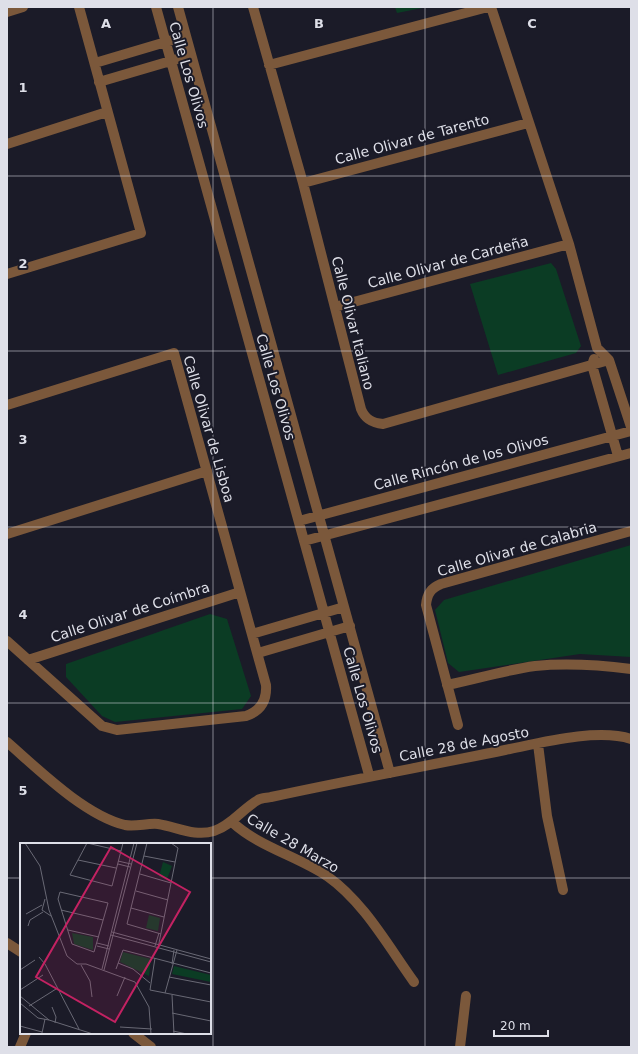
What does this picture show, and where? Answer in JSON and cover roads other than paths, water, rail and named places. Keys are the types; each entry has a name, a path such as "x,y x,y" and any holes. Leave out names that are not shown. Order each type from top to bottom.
{"street":[{"path":"7,12 23,7"},
{"path":"7,274 141,233 79,7"},
{"name":"Calle Los Olivos","path":"156,7 369,775"},
{"name":"Calle Los Olivos","path":"178,7 390,773"},
{"name":"Calle Olivar Italiano","path":"253,7 303,183 361,409 366,418 376,423 383,424 608,360"},
{"path":"269,65 490,7 569,244 598,348 608,360 631,427"},
{"path":"95,63 186,36"},
{"path":"99,82 191,55"},
{"path":"7,144 107,112"},
{"name":"Calle Olivar de Tarento","path":"303,183 528,123"},
{"name":"Calle Olivar de Cardeña","path":"335,307 569,244"},
{"path":"598,348 592,365 618,456"},
{"name":"Calle Olivar de Lisboa","path":"7,405 174,353 258,653 266,685 266,696 261,706 252,714 117,730 102,726 7,641"},
{"name":"Calle Rincón de los Olivos","path":"299,521 631,431"},
{"path":"304,541 631,453"},
{"path":"7,534 207,471"},
{"name":"Calle Olivar de Calabria","path":"458,725 426,605 427,597 435,587 631,531"},
{"name":"Calle Olivar de Coímbra","path":"28,660 240,592"},
{"path":"252,634 344,607"},
{"path":"258,653 350,626"},
{"path":"448,685 534,667 555,665 600,665 631,669"},
{"name":"Calle 28 de Agosto","path":"7,742 73,798 93,810 124,825 134,826 158,824 201,833 215,830 232,822 258,800 369,775 390,773 592,735 620,736 631,739"},
{"path":"538,744 547,816 563,890"},
{"name":"Calle 28 Marzo","path":"232,822 257,840 325,875 338,885 359,906 414,982"},
{"path":"7,943 20,951"},
{"path":"460,1047 466,996"},
{"path":"20,1047 26,1034"},
{"path":"134,1034 151,1047"}]}
